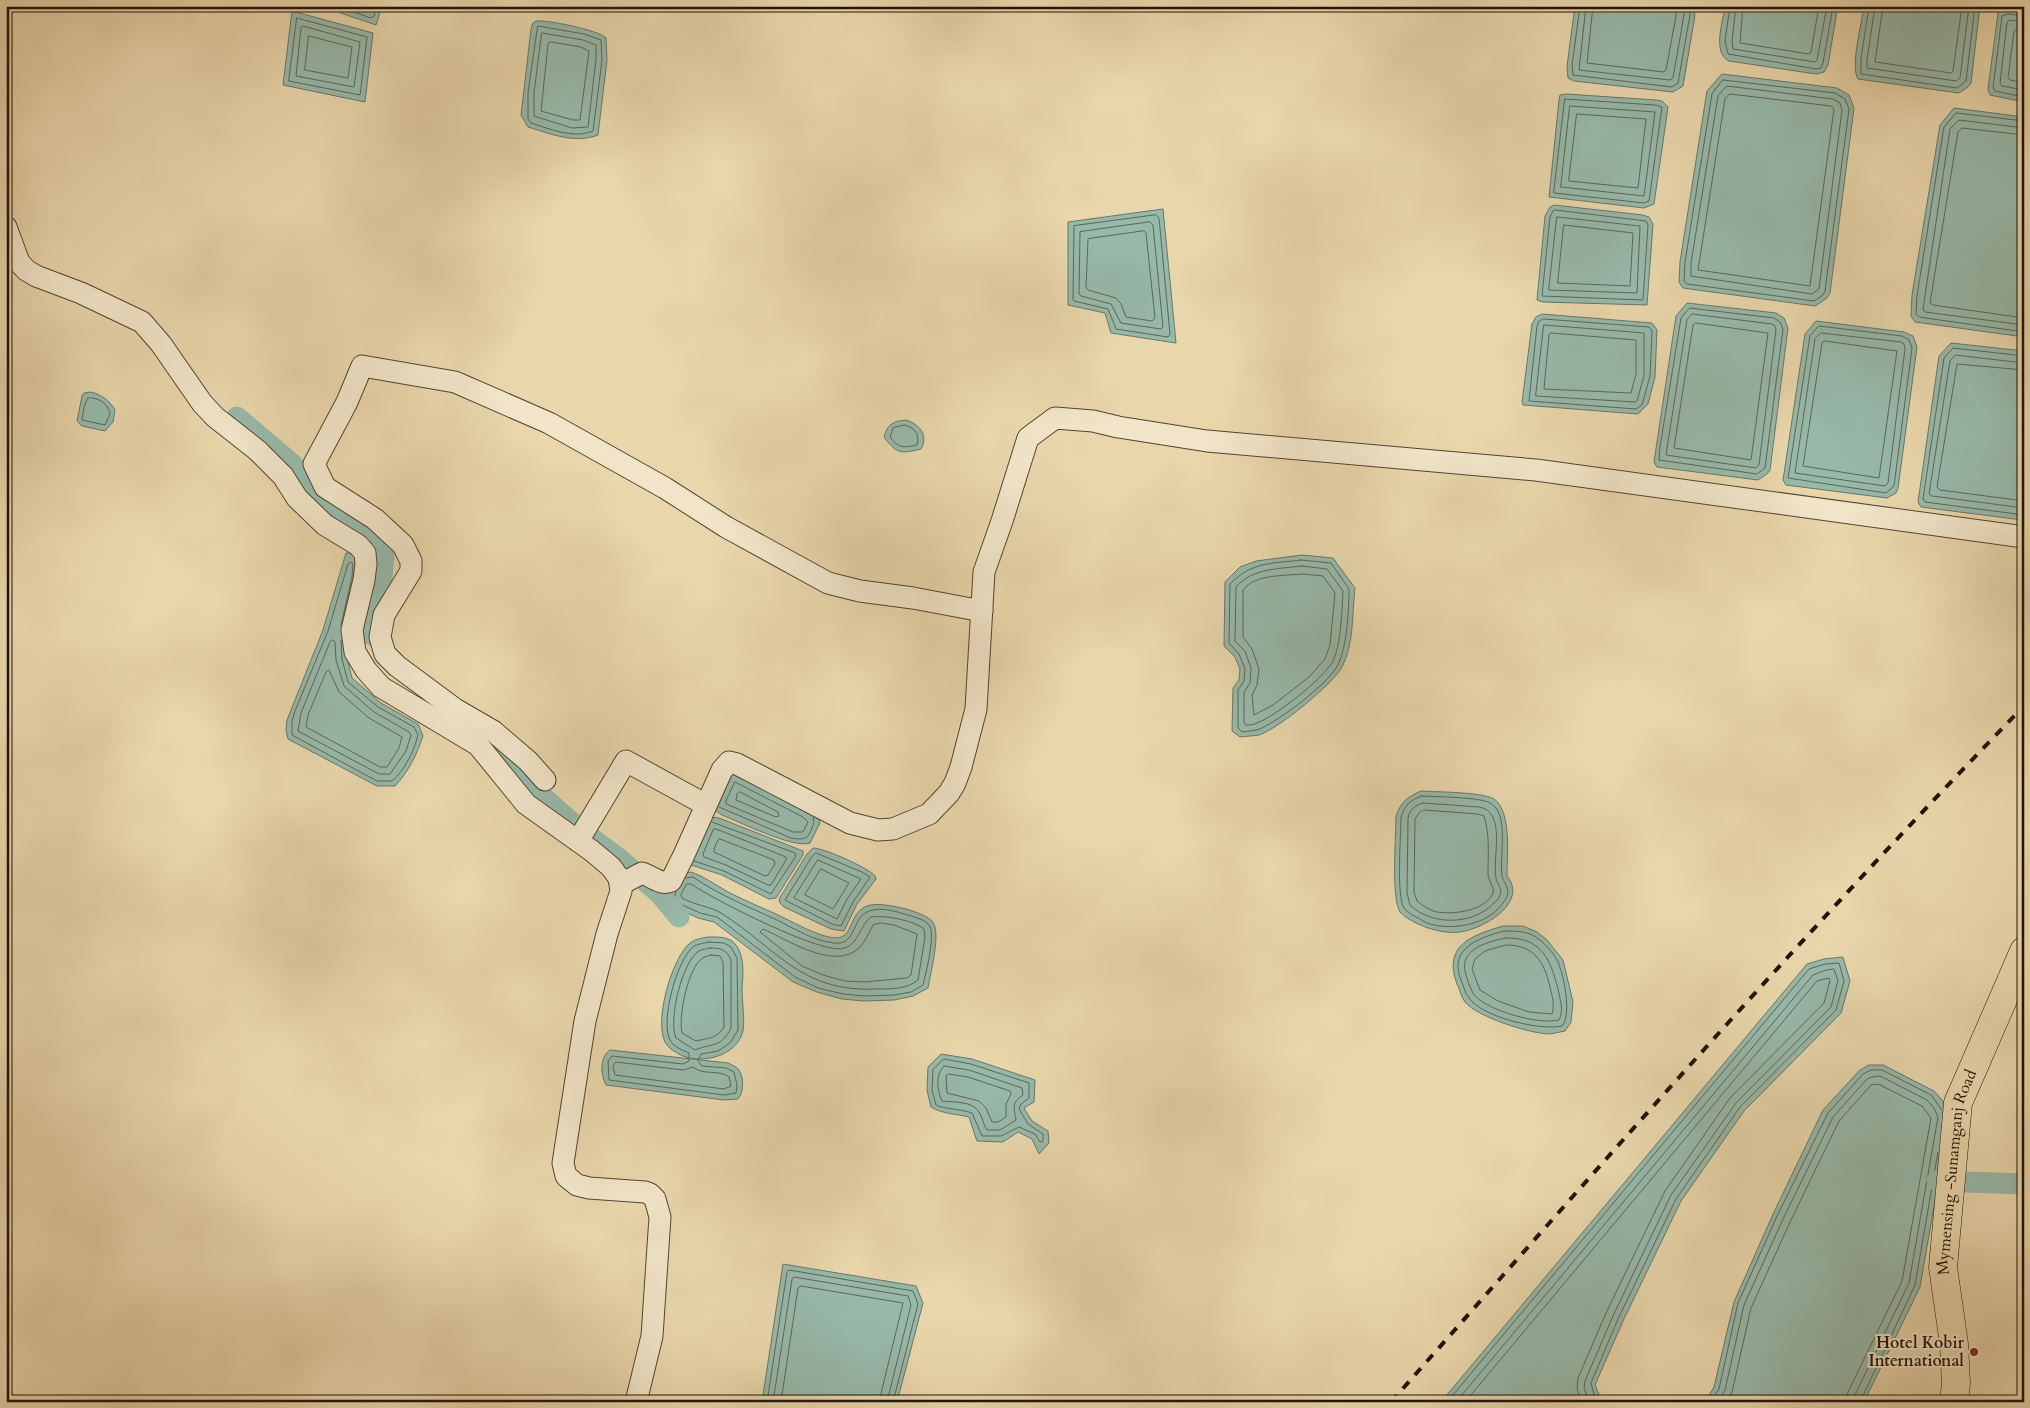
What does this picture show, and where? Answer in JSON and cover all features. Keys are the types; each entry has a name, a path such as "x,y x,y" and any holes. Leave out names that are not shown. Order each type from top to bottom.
{"main road":[{"name":"Mymensing -Sunamganj Road","path":"1954,1402 1956,1383 1954,1344 1944,1268 1958,1103 2024,951"}],"street":[{"path":"6,227 13,264 36,276 81,293 142,322 161,344 202,403 216,418 257,450 283,476 297,498 325,525 358,545 365,553 366,564 352,630 355,652 366,670 381,687 478,744 526,804 611,867 621,884 585,1021 563,1163 566,1176 577,1185 589,1188 645,1192 655,1199 660,1217 652,1336 636,1402"},
{"path":"545,780 528,761 493,731 455,709 397,666 385,654 380,637 384,615 412,572 410,561 403,545 375,519 325,487 314,464 362,366 455,382 549,424 665,488 749,540 828,583 860,591 913,598 982,611"},
{"path":"621,884 642,872 662,883 668,883 671,880 722,770 729,762 737,764 850,823 878,830 893,829 929,814 949,793 956,783 976,710 984,572 1028,438 1055,418 1093,421 1126,429 1208,441 1536,470 2024,537"},
{"path":"578,841 626,761 706,805"}],"water":[{"path":"320,6 382,6 376,25"},
{"path":"1575,6 1692,6 1695,15 1683,86 1673,92 1574,81 1568,78 1567,66"},
{"path":"1725,6 1838,6 1828,65 1824,72 1816,74 1729,61 1724,57 1720,44"},
{"path":"1864,6 1980,6 1971,83 1959,93 1858,79 1855,65"},
{"path":"2008,9 2024,11 2024,102 1990,95 1988,89 1998,13"},
{"path":"292,11 373,33 365,102 283,85"},
{"path":"536,21 573,26 594,32 606,38 607,60 598,135 581,139 554,135 528,127 521,115 531,29"},
{"path":"1722,74 1837,88 1849,95 1854,108 1830,293 1827,298 1815,306 1683,288 1679,282 1680,262 1707,91"},
{"path":"1560,95 1656,100 1662,101 1668,107 1654,204 1644,208 1549,197 1559,100"},
{"path":"1954,108 2024,117 2024,337 1915,322 1911,316 1912,295 1940,125"},
{"path":"1554,205 1649,217 1653,224 1647,305 1543,302 1537,300 1545,216 1550,207"},
{"path":"1163,209 1176,343 1111,333 1105,313 1068,305 1068,222"},
{"path":"1687,303 1776,313 1784,318 1788,328 1770,470 1758,480 1657,467 1654,462 1676,316"},
{"path":"1542,314 1652,323 1657,330 1655,377 1648,404 1638,414 1523,405 1532,324 1536,317"},
{"path":"1816,321 1904,332 1913,336 1917,347 1898,488 1896,493 1887,498 1786,485 1783,480 1805,334"},
{"path":"1951,343 2024,351 2024,519 2022,520 1921,507 1918,502 1939,356"},
{"path":"91,392 105,398 115,410 113,422 105,431 82,426 77,421 82,396 84,393"},
{"path":"906,420 919,427 924,439 921,449 908,452 896,450 884,437 891,424"},
{"path":"346,553 353,553 358,563 347,658 352,678 381,703 418,724 423,736 412,762 395,786 377,786 288,739 286,730 287,720 323,630"},
{"path":"1302,555 1333,558 1355,588 1351,639 1346,658 1337,675 1328,684 1279,724 1259,735 1240,737 1232,731 1233,688 1239,680 1240,669 1235,657 1224,646 1225,582 1240,567 1256,561"},
{"path":"729,771 819,817 820,823 810,843 802,844 780,839 722,815 712,808"},
{"path":"1421,791 1488,797 1494,799 1500,805 1504,814 1508,846 1507,876 1512,886 1512,896 1508,905 1500,913 1491,920 1470,930 1443,932 1432,929 1403,915 1397,905 1395,880 1396,816 1405,801"},
{"path":"708,817 719,818 803,851 803,855 776,898 769,899 722,875 688,864"},
{"path":"813,848 846,859 875,876 876,879 857,904 844,931 831,929 784,907 780,903 779,899 807,854"},
{"path":"691,872 728,892 807,929 835,938 846,934 858,913 870,905 901,908 926,916 935,926 936,934 928,988 913,996 894,1000 864,1001 842,999 817,992 793,982 714,922 698,918 670,903 671,891 682,874"},
{"path":"1503,926 1523,926 1537,932 1547,940 1563,960 1573,1002 1571,1022 1565,1031 1550,1034 1518,1028 1492,1019 1471,1008 1465,1002 1453,971 1457,951 1471,938"},
{"path":"708,937 730,940 739,950 743,972 744,1016 743,1031 740,1040 734,1047 718,1056 700,1059 683,1056 668,1046 662,1032 662,1019 663,1005 671,975 683,951 690,943"},
{"path":"1843,957 1850,981 1841,1013 1744,1111 1681,1201 1623,1321 1595,1385 1602,1402 1441,1402 1807,964 1824,959"},
{"path":"610,1050 728,1063 737,1068 741,1073 743,1085 741,1093 738,1099 724,1100 606,1085 602,1066 604,1057"},
{"path":"941,1054 972,1059 1035,1080 1034,1102 1024,1108 1032,1121 1048,1131 1049,1143 1039,1154 1032,1139 1018,1132 1003,1142 977,1141 969,1117 931,1107 927,1090 928,1067"},
{"path":"1869,1065 1883,1065 1934,1091 1943,1101 1950,1114 1920,1287 1864,1402 1705,1402 1714,1387 1734,1302 1774,1212 1823,1110 1860,1070"},
{"path":"783,1264 916,1286 923,1303 897,1402 762,1402"}],"waterway":[{"path":"237,417 290,462 306,478 313,491 331,510 376,543 384,555 382,577 372,624 372,635"},
{"path":"472,734 499,752 523,779 579,829 617,857 659,893 679,917"},
{"path":"1937,1181 2024,1184"}],"railway":[{"path":"1391,1402 1782,963 2024,706"}],"place":[{"name":"Hotel Kobir International","path":"1974,1352"}]}
